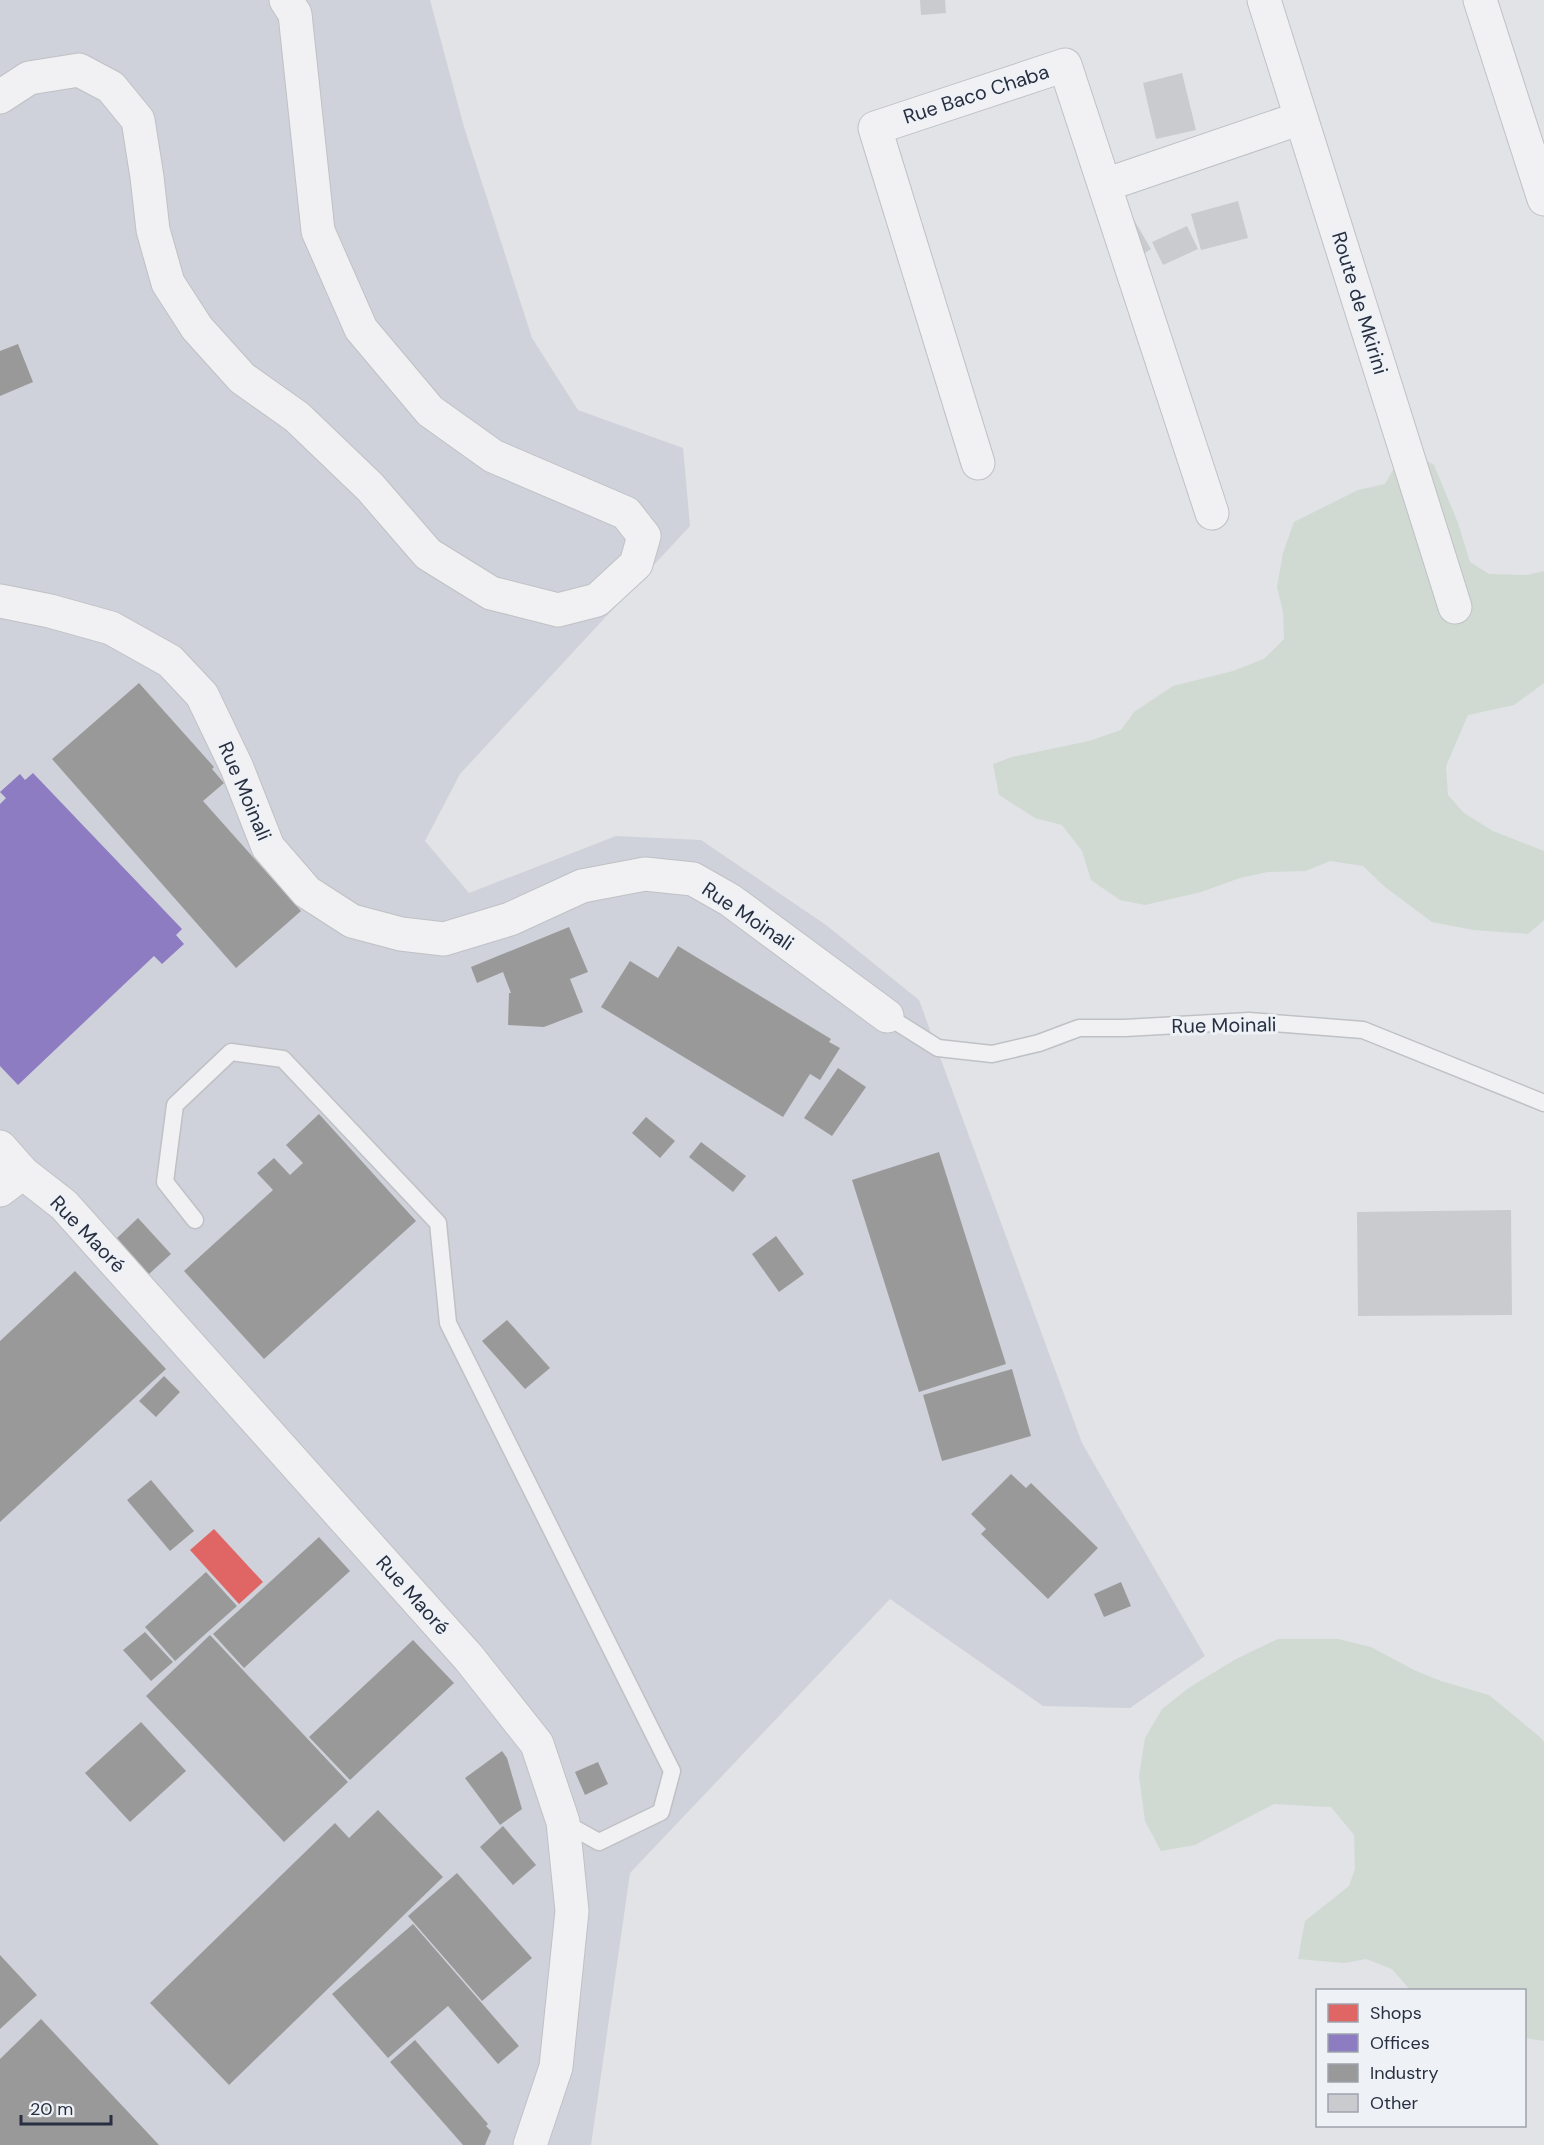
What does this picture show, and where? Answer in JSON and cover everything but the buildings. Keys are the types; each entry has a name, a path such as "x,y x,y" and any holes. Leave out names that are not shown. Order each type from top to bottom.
{"street":[{"path":"0,97 29,78 79,70 111,87 138,120 153,230 168,283 197,328 242,378 297,417 370,487 428,554 491,593 558,610 597,600 636,564 644,536 626,513 494,456 430,411 361,329 318,231 295,14 286,0"},
{"name":"Route de Mkirini","path":"1264,0 1455,607"},
{"path":"1480,0 1544,199"},
{"name":"Rue Baco Chaba","path":"978,463 875,128 1065,65 1212,513"},
{"path":"1105,185 1301,118"},
{"name":"Rue Moinali","path":"0,601 50,611 111,628 170,661 202,695 242,778 268,847 307,892 352,921 401,934 444,939 510,919 582,886 645,874 693,879 730,900 887,1016"},
{"name":"Rue Maoré","path":"0,1147 12,1181 64,1205 469,1658 537,1744 563,1822 572,1911 556,2067 530,2145"}],"lane":[{"name":"Rue Moinali","path":"887,1016 938,1048 992,1054 1039,1043 1079,1028 1125,1029 1249,1021 1363,1030 1544,1103"},
{"path":"195,1220 165,1182 176,1105 231,1052 284,1059 438,1222 448,1323 672,1771 661,1812 599,1842 563,1822"}],"shaded area":[{"path":"0,0 430,0 464,127 532,338 578,410 683,448 690,526 460,774 425,841 469,893 616,836 701,840 826,925 919,1000 1082,1443 1205,1656 1130,1708 1043,1706 890,1599 630,1873 591,2145 0,2145"},
{"path":"1422,458 1434,465 1458,523 1470,562 1489,574 1527,575 1544,571 1544,683 1514,705 1468,715 1446,766 1448,795 1464,813 1493,831 1544,851 1544,920 1528,934 1473,930 1432,922 1385,887 1363,866 1330,861 1306,871 1268,872 1240,878 1201,892 1145,905 1120,900 1091,880 1082,851 1062,825 1035,818 999,795 993,764 1012,757 1089,741 1121,730 1134,712 1173,686 1233,671 1264,659 1284,639 1283,612 1277,587 1283,553 1294,522 1358,490 1385,484 1394,468"},
{"path":"1278,1639 1338,1639 1371,1647 1416,1671 1489,1695 1541,1738 1544,1742 1544,2041 1526,2038 1526,1989 1409,1989 1392,1969 1366,1959 1344,1963 1298,1959 1305,1921 1349,1886 1355,1869 1354,1835 1331,1807 1274,1804 1195,1845 1161,1851 1145,1821 1139,1776 1145,1738 1162,1709 1190,1687 1236,1659"}]}
